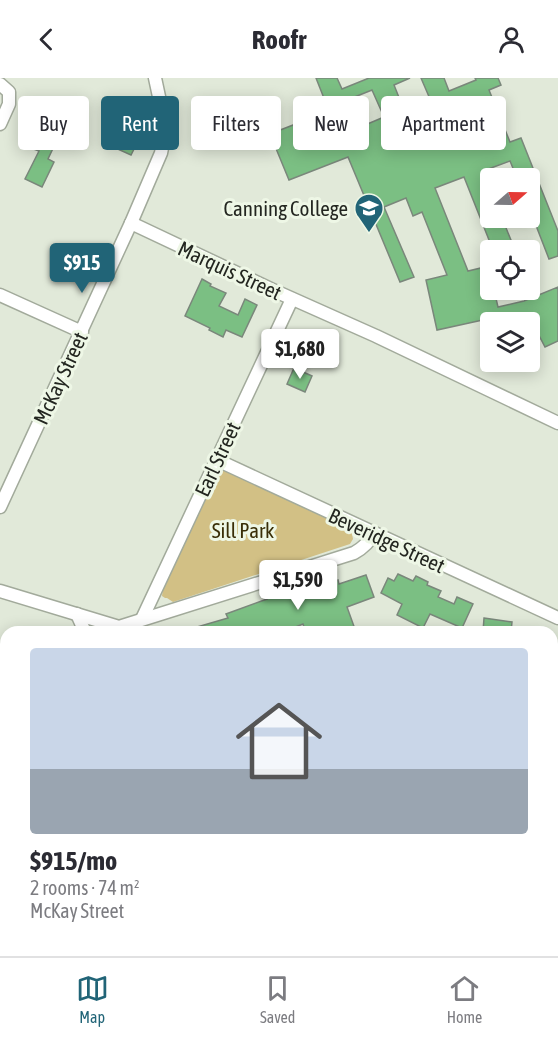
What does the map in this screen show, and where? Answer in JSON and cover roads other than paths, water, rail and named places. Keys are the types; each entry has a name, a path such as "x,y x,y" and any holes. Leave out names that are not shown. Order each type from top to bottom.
{"street":[{"name":"McKay Street","path":"0,507 82,332 161,153 165,133 163,111 155,78"},
{"path":"0,84 9,92 9,104 0,124"},
{"name":"Marquis Street","path":"131,223 558,423"},
{"path":"0,295 82,332"},
{"name":"Earl Street","path":"142,619 292,299"},
{"name":"Beveridge Street","path":"217,460 558,618"},
{"path":"122,626 354,553 363,547 374,533"},
{"path":"0,591 116,626"},
{"path":"77,614 82,626"}],"place":[{"name":"Canning College","path":"369,234"}],"park label":[{"name":"Sill Park","path":"243,530"}]}
